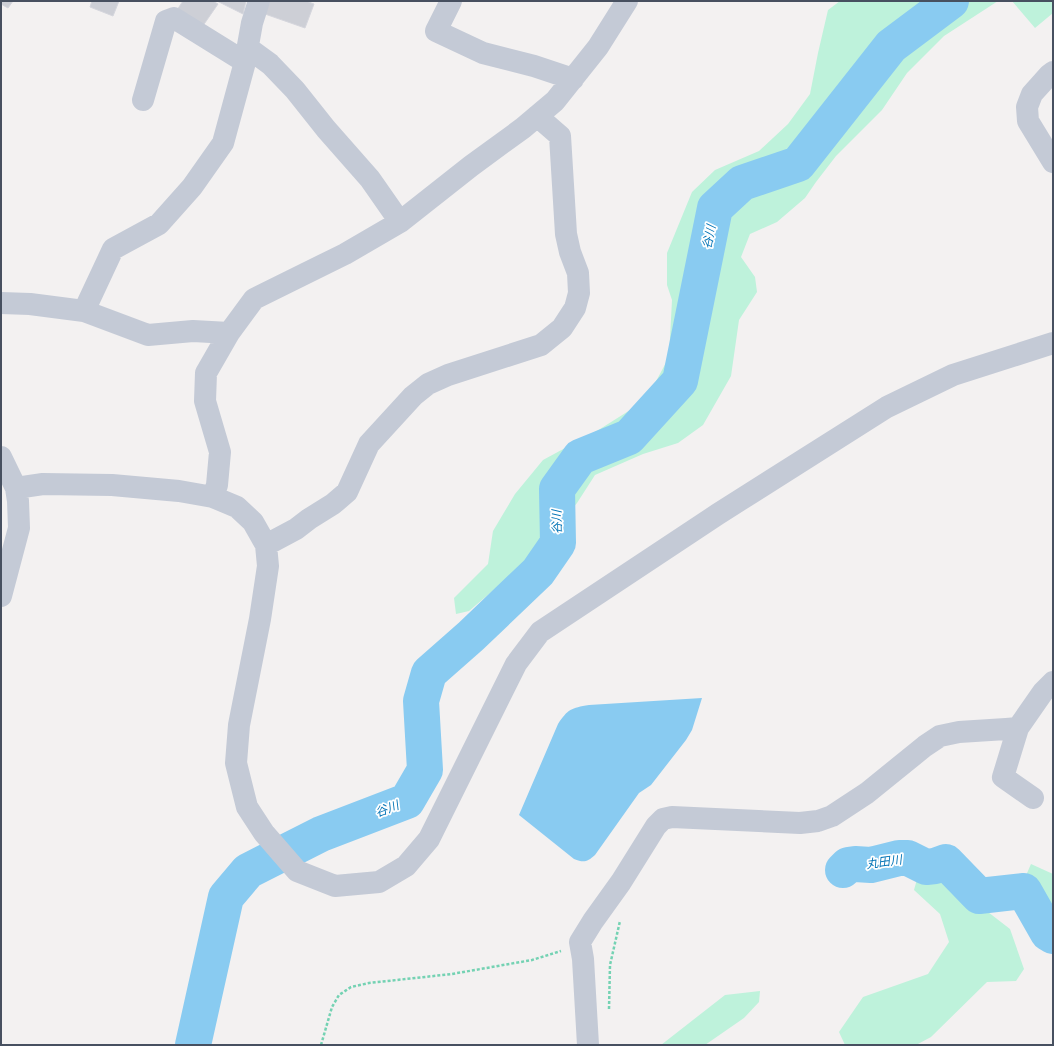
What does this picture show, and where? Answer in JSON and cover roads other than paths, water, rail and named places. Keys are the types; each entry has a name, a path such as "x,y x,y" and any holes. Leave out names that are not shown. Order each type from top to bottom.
{"street":[{"path":"84,311 113,249 159,224 192,188 223,143 246,55 252,23 259,1"},
{"path":"451,1 436,31 483,53 534,66 573,79"},
{"path":"213,497 217,485 220,452 205,401 206,373 229,333 254,299 345,254 400,222 523,128 555,101 598,47 627,1"},
{"path":"143,100 166,21 174,18 246,55 270,64 295,90 326,129 370,179 400,222"},
{"path":"1053,72 1032,94 1027,107 1028,121 1053,162"},
{"path":"266,545 296,529 333,504 347,492 369,444 413,396 428,384 448,375 541,345 562,328 575,308 579,293 578,273 570,252 566,234 560,136 538,116"},
{"path":"1,303 30,304 84,311 148,335 193,331 229,333"},
{"path":"16,488 44,484 112,485 179,491 213,497 237,508 253,522 266,545 268,566 260,619 239,725 236,763 247,807 264,833 297,870 335,886 379,882 406,866 429,839 516,664 540,632 718,514 887,407 953,375 1053,343"},
{"path":"1,457 16,488 19,528 1,596"},
{"path":"1034,798 1003,777 1018,728 1043,692 1053,682"},
{"path":"588,1045 583,959 580,942 621,882 656,826 663,819 672,817 800,823 818,821 832,816 867,793 925,746 940,736 959,732 1018,728"}],"water":[{"path":"702,698 692,730 686,740 651,785 639,793 595,855 590,859 580,861 574,859 519,815 558,724 570,710 589,705"}],"waterway":[{"name":"谷川","path":"193,1045 226,897 248,871 321,834 407,801 425,770 421,701 429,673 471,636 538,572 558,543 557,489 580,457 629,437 680,381 715,208 742,183 798,164 891,46 951,1"},
{"name":"丸田川","path":"843,870 848,865 871,865 899,858 908,858 926,867 935,866 946,862 979,896 1024,891 1048,933 1053,936"}]}
